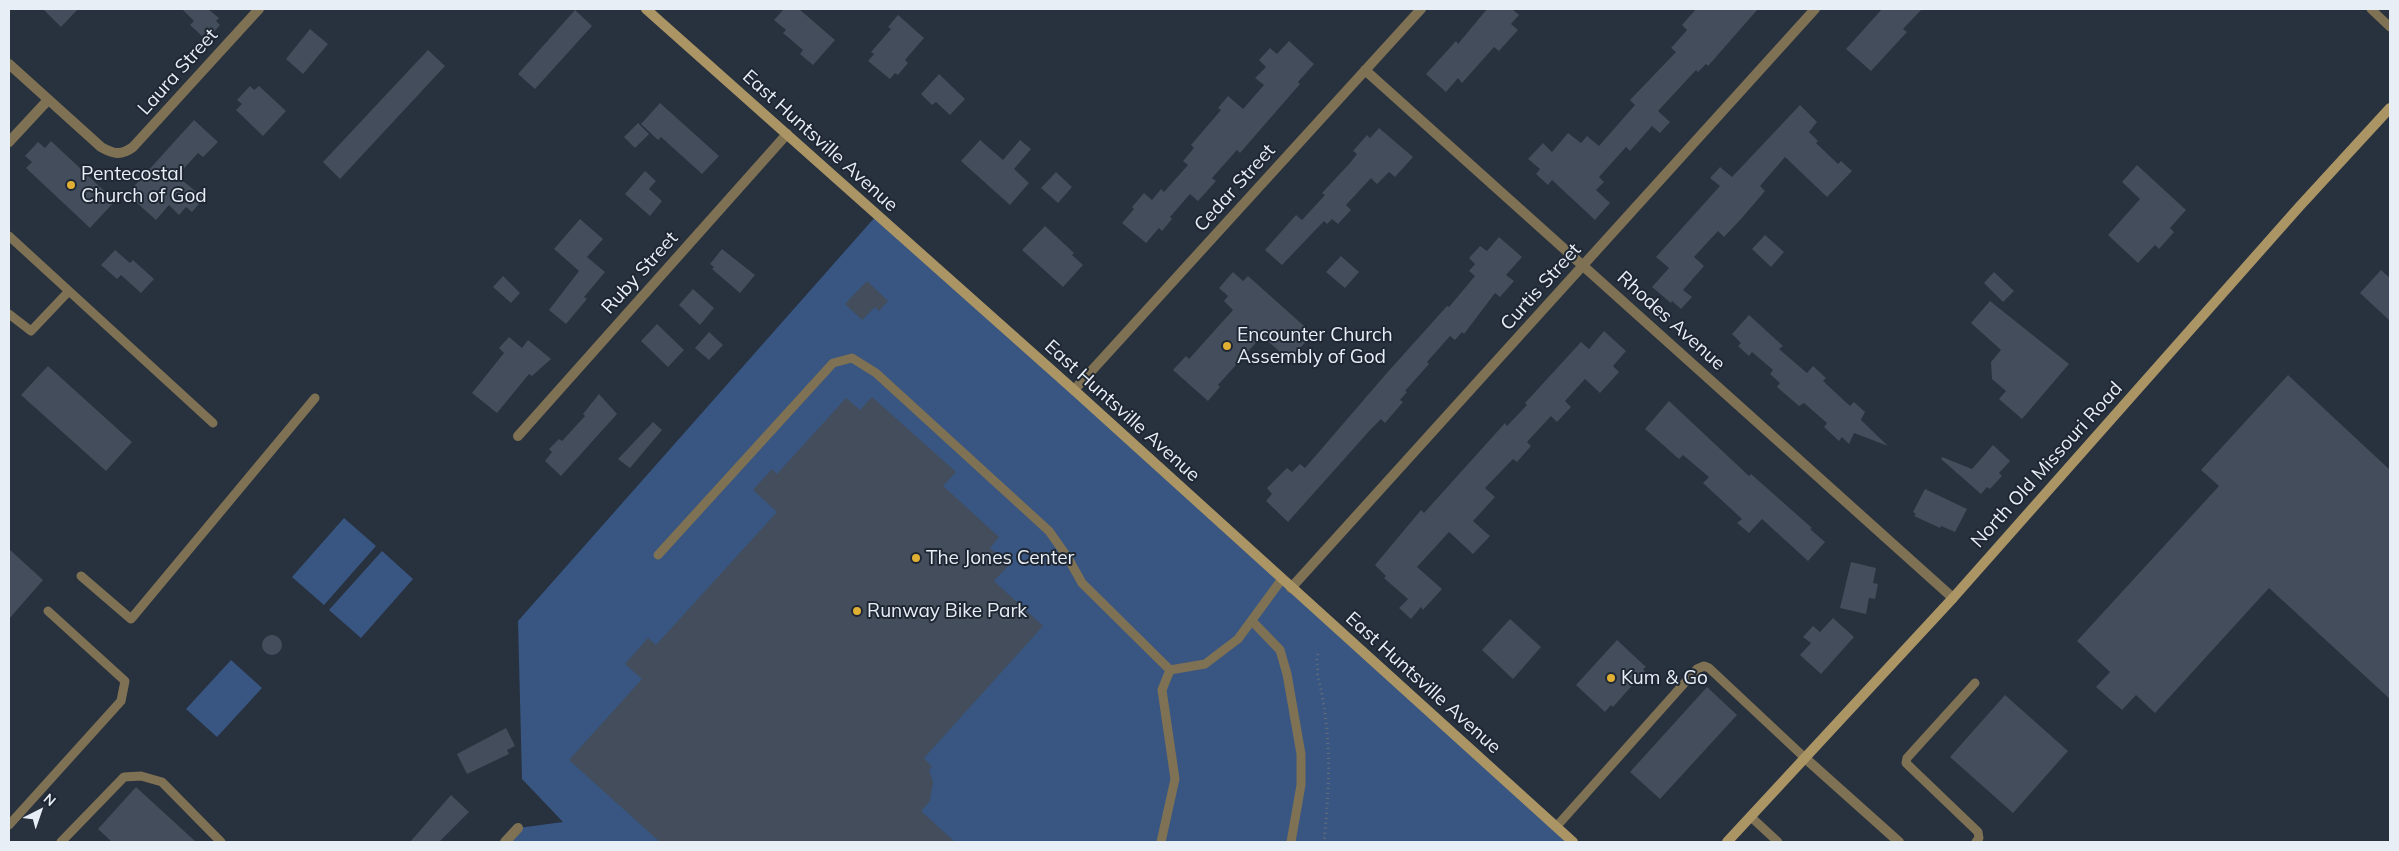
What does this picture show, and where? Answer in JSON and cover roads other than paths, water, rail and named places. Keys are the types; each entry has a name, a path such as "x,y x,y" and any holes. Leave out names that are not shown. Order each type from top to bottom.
{"main road":[{"name":"East Huntsville Avenue","path":"646,9 1074,390 1573,842"},
{"name":"North Old Missouri Road","path":"1727,842 1953,598 2299,206 2390,108"}],"street":[{"name":"Laura Street","path":"48,100 101,147 118,154 126,152 133,147 259,9"},
{"name":"Cedar Street","path":"1074,390 1421,9"},
{"name":"Curtis Street","path":"1291,588 1815,9"},
{"path":"9,64 48,100 9,142"},
{"name":"Rhodes Avenue","path":"1365,70 1953,598"},
{"name":"Ruby Street","path":"518,436 787,134"},
{"path":"1805,758 1898,842"},
{"path":"505,842 518,828"}],"lane":[{"path":"2371,9 2390,27"},
{"path":"9,236 213,423"},
{"path":"9,314 31,331 69,291"},
{"path":"658,555 832,362 852,358 876,373 1049,531 1068,558 1082,583 1170,670"},
{"path":"81,576 130,619 315,398"},
{"path":"1170,670 1205,664 1238,639 1282,580"},
{"path":"9,825 121,701 125,681 48,611"},
{"path":"1252,621 1280,650 1289,683 1301,762 1301,785 1291,842"},
{"path":"1556,827 1697,669 1704,666 1709,668 1805,758"},
{"path":"1161,842 1175,779 1162,690 1170,670"},
{"path":"1975,683 1907,758 1906,763 1978,832 1979,838 1976,842"},
{"path":"61,842 124,777 141,776 162,782 221,842"},
{"path":"1751,817 1778,842"}],"place":[{"name":"Pentecostal Church of God","path":"71,185"},
{"name":"Encounter Church Assembly of God","path":"1227,346"},
{"name":"The Jones Center","path":"916,558"},
{"name":"Runway Bike Park","path":"857,611"},
{"name":"Kum & Go","path":"1611,678"}]}
